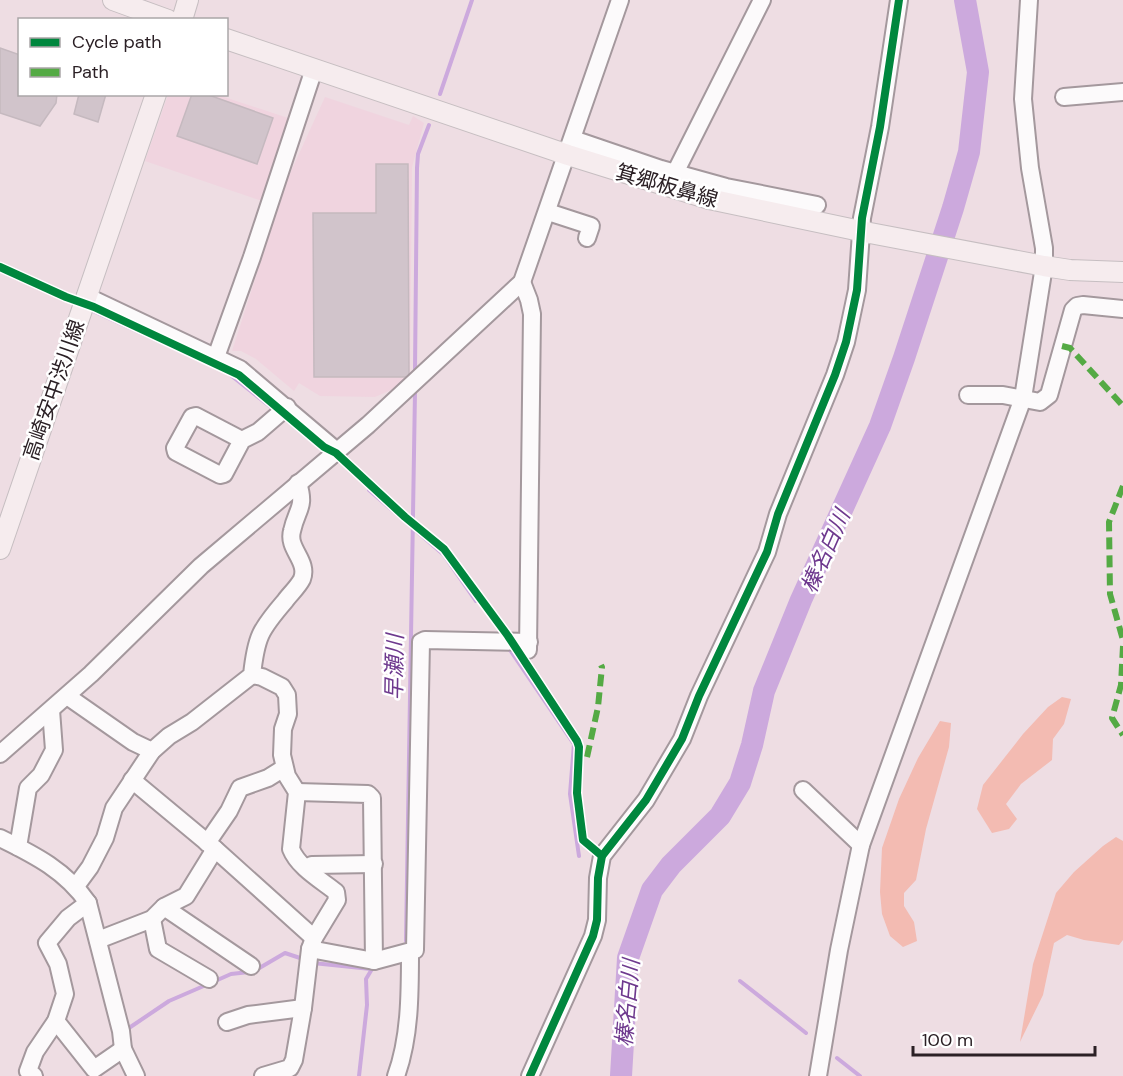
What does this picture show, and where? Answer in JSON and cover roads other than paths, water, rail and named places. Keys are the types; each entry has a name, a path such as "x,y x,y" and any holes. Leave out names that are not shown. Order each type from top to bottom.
{"main road":[{"path":"113,0 162,18"},
{"path":"183,18 188,0"},
{"name":"箕郷板鼻線","path":"228,40 314,69 570,147 709,199 1044,266 1071,270 1123,272"},
{"name":"高崎安中渋川線","path":"0,549 155,96"}],"street":[{"path":"0,754 67,696 201,566 336,453 522,282 620,0"},
{"path":"675,173 762,0"},
{"path":"530,1076 593,936 597,920 598,878 602,856 646,800 682,739 699,696 767,552 778,514 836,375 857,290 899,0"},
{"path":"818,1076 839,950 861,845 1023,398 1044,266 1044,248 1030,168 1023,99 1029,0"},
{"path":"216,357 252,257 314,69"},
{"path":"1064,97 1123,92"},
{"path":"570,147 726,187 817,206"},
{"path":"548,212 591,226 587,238"},
{"path":"132,780 211,846 312,944 374,961 415,950 421,642 426,640 528,646 532,314 522,282"},
{"path":"86,296 240,369 287,407 336,453"},
{"path":"968,395 1003,395 1040,402 1049,395 1071,314 1077,306 1123,309"},
{"path":"242,441 258,432 287,407"},
{"path":"76,886 90,867 105,838 114,808 152,751 252,675 258,636 302,578 304,568 291,541 292,531 302,504 298,483"},
{"path":"252,675 262,677 282,687 287,695 288,714 282,742 284,768 297,792 291,849 293,855 306,868 336,892 337,900 312,944 294,1060 290,1068 263,1076"},
{"path":"67,696 133,742 152,751"},
{"path":"18,847 28,788 41,775 54,750 51,710"},
{"path":"98,940 152,920 164,907 186,896 240,788 268,778 284,768"},
{"path":"803,790 861,845"},
{"path":"297,792 368,794 372,798 374,961"},
{"path":"0,838 46,861 76,886 88,903 121,1031 123,1049 136,1076"},
{"path":"306,868 312,865 374,864"},
{"path":"34,1076 28,1071 35,1052 56,1021 66,994 58,964 47,943 68,918 88,903"},
{"path":"164,907 251,966"},
{"path":"152,920 158,949 209,979"},
{"path":"396,1076 403,1051 410,990 410,952"},
{"path":"227,1022 248,1015 303,1008"},
{"path":"56,1021 94,1069 123,1049"}],"waterway":[{"name":"早瀬川","path":"440,94 472,0"},
{"name":"榛名白川","path":"621,1076 628,958 652,890 671,865 720,816 740,783 752,745 764,691 801,600 880,426 953,208 969,152 978,72 965,0"},
{"name":"早瀬川","path":"415,370 417,168 418,154 429,125"},
{"path":"91,310 228,373 272,408"},
{"name":"早瀬川","path":"406,941 415,392"},
{"path":"288,421 325,452"},
{"path":"369,490 444,555 476,601"},
{"path":"508,647 574,744 570,794 579,856"},
{"name":"早瀬川","path":"256,970 285,953 303,959"},
{"name":"早瀬川","path":"313,963 371,969"},
{"path":"359,1076 367,1005 366,979 372,969"},
{"name":"早瀬川","path":"213,982 231,974 249,972"},
{"path":"740,981 806,1033"},
{"name":"早瀬川","path":"126,1030 169,1001 206,985"},
{"path":"837,1058 860,1076"}]}
